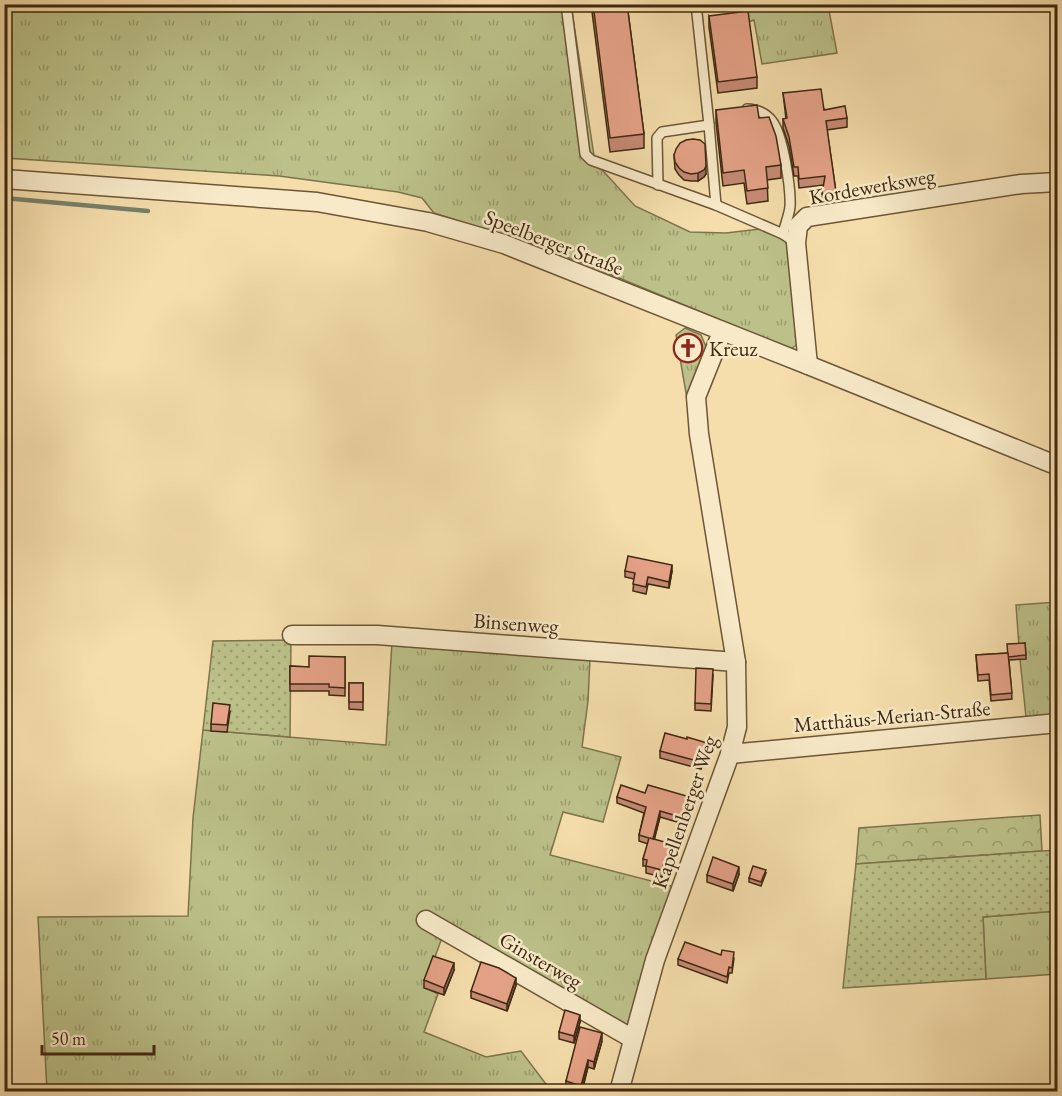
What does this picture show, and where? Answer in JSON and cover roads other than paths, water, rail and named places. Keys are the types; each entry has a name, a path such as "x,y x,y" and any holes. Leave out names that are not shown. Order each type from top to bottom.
{"street":[{"name":"Speelberger Straße","path":"4,179 317,202 428,222 504,244 1058,466"},
{"name":"Kordewerksweg","path":"808,365 790,238 807,217 1021,184 1058,182"},
{"name":"Kapellenberger Weg","path":"619,1092 656,960 730,754 737,727 736,662 699,434 696,397 722,332"},
{"name":"Binsenweg","path":"292,635 377,635 736,662"},
{"name":"Matthäus-Merian-Straße","path":"730,754 1058,723"},
{"name":"Ginsterweg","path":"426,920 633,1039"}],"lane":[{"path":"566,4 585,154 591,160 716,205 790,238 789,188 777,129 771,119 761,112 740,109"},
{"path":"696,4 710,125 716,205"},
{"path":"708,111 718,111"},
{"path":"658,185 657,138 662,132 710,125"}],"waterway":[{"path":"4,198 148,211"}],"place":[{"name":"Kreuz","path":"688,348"}]}
